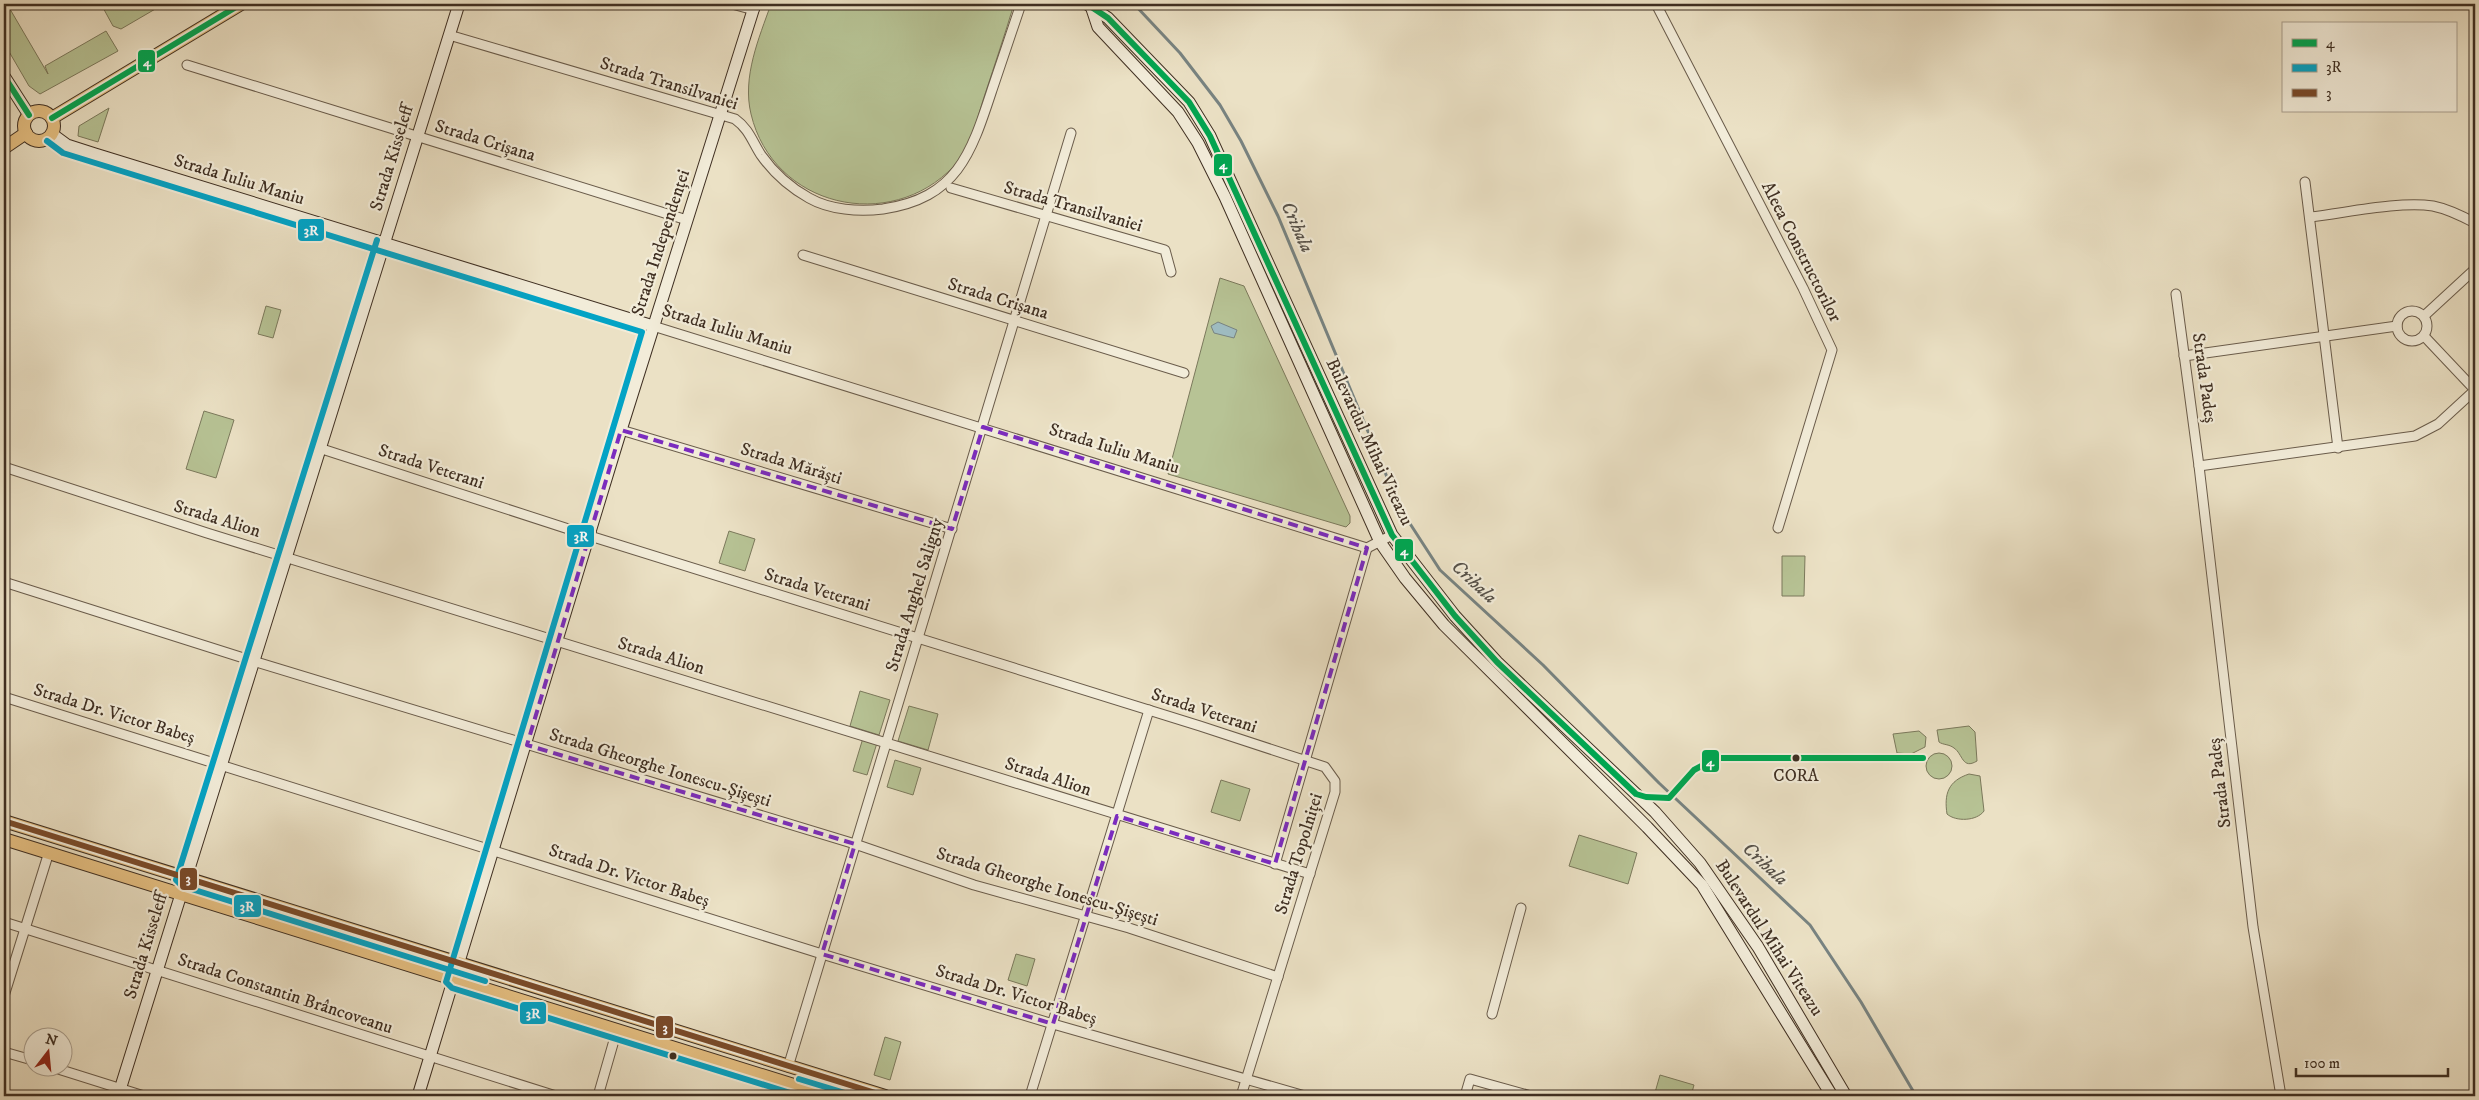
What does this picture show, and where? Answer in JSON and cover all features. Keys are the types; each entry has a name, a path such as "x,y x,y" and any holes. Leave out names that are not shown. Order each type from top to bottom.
{"main road":[{"path":"52,118 241,4"},
{"path":"41,111 52,118 54,126 52,134 46,139 38,141 31,139 26,133 24,123 29,115 41,111"},
{"path":"4,148 26,133"},
{"path":"4,822 885,1096"},
{"path":"4,839 829,1096"}],"street":[{"name":"Strada Kisseleff","path":"119,1092 459,4"},
{"path":"732,4 754,7"},
{"name":"Strada Transilvaniei","path":"449,34 735,119 744,126 761,154 774,170 810,199 831,207 854,210 902,206 929,194 942,185 964,162 976,138 1021,4"},
{"name":"Aleea Constructorilor","path":"1656,4 1803,288 1832,350 1778,528"},
{"name":"Bulevardul Mihai Viteazu","path":"1089,6 1108,18 1189,102 1210,136 1392,535 1454,616 1702,886 1832,1096"},
{"name":"Bulevardul Mihai Viteazu","path":"1089,6 1098,27 1178,112 1198,142 1225,197 1380,542 1405,578 1444,625 1655,812 1700,863 1752,938 1846,1096"},
{"name":"Strada Independenței","path":"418,1096 527,745 653,326 754,7"},
{"name":"Strada Crișana","path":"187,65 687,220"},
{"path":"4,76 29,115"},
{"name":"Strada Anghel Saligny","path":"788,1067 1072,133"},
{"name":"Strada Iuliu Maniu","path":"52,134 67,145 76,148 983,427 1367,548"},
{"path":"2306,182 2323,336 2338,448"},
{"name":"Strada Transilvaniei","path":"951,188 1165,250 1171,272"},
{"path":"2310,217 2432,206 2454,212 2475,223"},
{"name":"Strada Crișana","path":"803,255 1184,373"},
{"path":"2424,316 2475,269"},
{"name":"Strada Padeș","path":"2176,294 2199,466 2253,927 2281,1096"},
{"path":"2410,311 2424,316 2427,326 2424,336 2417,341 2408,341 2400,336 2397,326 2401,316 2410,311"},
{"path":"2184,356 2397,326"},
{"path":"2199,466 2415,436 2438,424 2475,390 2424,336"},
{"name":"Strada Mărăști","path":"621,430 952,528"},
{"name":"Strada Veterani","path":"319,448 590,536 1306,760"},
{"name":"Strada Alion","path":"4,467 286,558 558,640 1118,816 1310,874"},
{"path":"1275,864 1367,548 1392,535"},
{"name":"Strada Gheorghe Ionescu-Șișești","path":"4,582 254,661 855,844 974,885 1129,928 1278,977"},
{"name":"Strada Dr. Victor Babeș","path":"4,697 822,954 1053,1024 1305,1096"},
{"path":"1030,1096 1084,916 1118,816 1149,710"},
{"name":"Strada Topolniței","path":"1241,1096 1335,792 1335,781 1325,767 1306,760"},
{"path":"4,996 49,852"},
{"path":"1492,1014 1521,908"},
{"name":"Strada Constantin Brâncoveanu","path":"4,922 556,1096"},
{"path":"1776,1004 1788,997"},
{"path":"598,1096 618,1030"},
{"path":"4,1052 22,1057"},
{"path":"72,1074 119,1092 144,1096"},
{"path":"1465,1096 1470,1079 1531,1096"},
{"path":"779,1096 784,1082"}],"highlighted area":[{"path":"983,427 1367,548 1275,864 1117,816 1053,1024 822,954 855,844 527,745 621,430 952,529"}],"green space":[{"path":"4,4 7,4 48,74 45,66 106,31 118,51 40,94 29,86 4,43"},
{"path":"101,4 157,4 157,8 121,29 113,26"},
{"path":"771,4 1014,4 973,132 965,150 954,166 928,187 898,200 867,204 837,200 808,189 783,171 763,146 751,114 749,100 750,72 753,58"},
{"path":"109,108 98,142 78,136 79,126"},
{"path":"1220,278 1244,286 1350,516 1350,523 1346,527 1168,474"},
{"path":"266,306 281,310 273,338 258,334"},
{"path":"204,411 234,420 216,478 186,469"},
{"path":"729,531 755,539 745,571 719,563"},
{"path":"1782,556 1805,556 1804,596 1782,596"},
{"path":"860,691 890,700 879,735 850,726"},
{"path":"909,706 938,714 928,750 898,741"},
{"path":"1969,726 1975,732 1977,761 1968,764 1954,748 1939,742 1937,730"},
{"path":"1919,731 1926,737 1925,747 1911,754 1897,753 1893,734"},
{"path":"863,738 877,743 867,775 853,771"},
{"path":"1939,753 1948,757 1952,766 1948,775 1939,779 1930,775 1926,766 1930,757"},
{"path":"895,760 921,768 913,795 887,787"},
{"path":"1969,774 1980,776 1984,811 1977,817 1972,818 1961,819 1951,817 1947,814 1946,800 1949,789 1956,780"},
{"path":"1221,780 1250,789 1240,821 1211,812"},
{"path":"1579,835 1637,853 1628,884 1569,866"},
{"path":"1016,954 1035,959 1027,986 1008,980"},
{"path":"885,1037 901,1042 890,1080 874,1075"},
{"path":"1660,1075 1694,1085 1691,1096 1654,1096"}],"water":[{"path":"1218,322 1237,330 1234,338 1214,333 1211,326"}],"waterway":[{"name":"Crihala","path":"1134,4 1180,53 1220,105 1241,141 1278,216 1392,489 1407,519 1440,570 1543,665 1659,783 1810,925 1861,1002 1916,1096"}],"transit line":[{"name":"4","path":"52,118 241,4"},
{"name":"4","path":"1087,4 1108,18 1189,102 1210,136 1392,535 1455,616 1497,662 1636,794 1646,797 1669,798 1694,770 1716,758 1923,758"},
{"name":"4","path":"4,76 29,115"},
{"name":"3R","path":"47,141 63,153 642,332 446,982 452,988 800,1096"},
{"name":"3R","path":"377,240 176,880 182,886 485,981"},
{"name":"3","path":"4,821 885,1096"},
{"name":"3R","path":"799,1079 855,1096"}],"place":[{"name":"CORA","path":"1796,758"}]}
